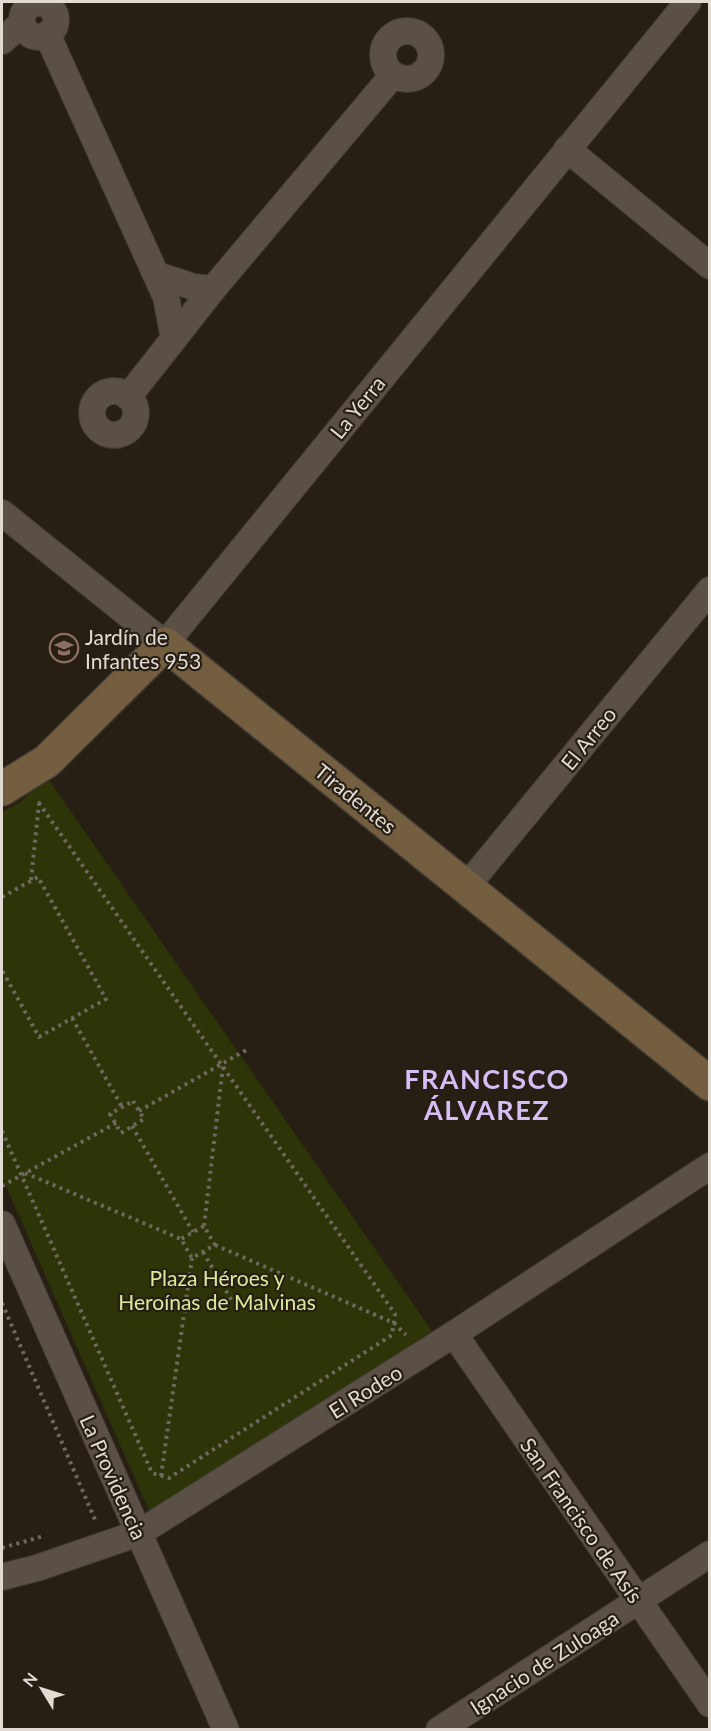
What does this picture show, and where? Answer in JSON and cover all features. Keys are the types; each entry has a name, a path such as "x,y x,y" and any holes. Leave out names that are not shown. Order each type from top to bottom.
{"street":[{"name":"La Yerra","path":"2,789 47,761 165,644 688,2"},
{"path":"2,40 22,23 32,35 50,10"},
{"path":"50,10 166,297 174,338"},
{"path":"128,397 213,288 393,75"},
{"path":"567,149 710,266"},
{"path":"157,275 175,283 213,288"},
{"name":"Tiradentes","path":"2,513 710,1084"},
{"name":"El Arreo","path":"466,887 710,590"},
{"name":"El Rodeo","path":"2,1576 104,1547 139,1533 423,1354 710,1166"},
{"name":"La Providencia","path":"2,1224 226,1730"},
{"name":"San Francisco de Asís","path":"454,1334 710,1704"},
{"name":"Ignacio de Zuloaga","path":"439,1730 710,1554"}],"path":[{"path":"31,880 39,803 53,773 47,761"},
{"path":"2,1131 23,1174 152,1473 170,1478 392,1335 395,1314 224,1065 39,803"},
{"path":"2,897 38,877 106,999 39,1037 2,970"},
{"path":"72,1018 122,1107"},
{"path":"139,1111 224,1065 248,1049"},
{"path":"224,1065 204,1226 215,1245 394,1323 423,1354"},
{"path":"133,1101 139,1111 144,1119 121,1133 110,1114 133,1101"},
{"path":"2,1186 116,1124"},
{"path":"132,1126 193,1232"},
{"path":"23,1174 181,1239 192,1258 161,1476"},
{"path":"181,1239 204,1226"},
{"path":"192,1258 215,1245"},
{"path":"203,1252 232,1301"},
{"path":"2,1303 90,1503 104,1547"}],"green space":[{"name":"Plaza Héroes y Heroínas de Malvinas","path":"47,777 432,1331 151,1515 2,1177 2,812 19,803"}],"place":[{"name":"Jardín de Infantes 953","path":"64,648"}],"district":[{"name":"FRANCISCO ÁLVAREZ","path":"487,1094"}]}
